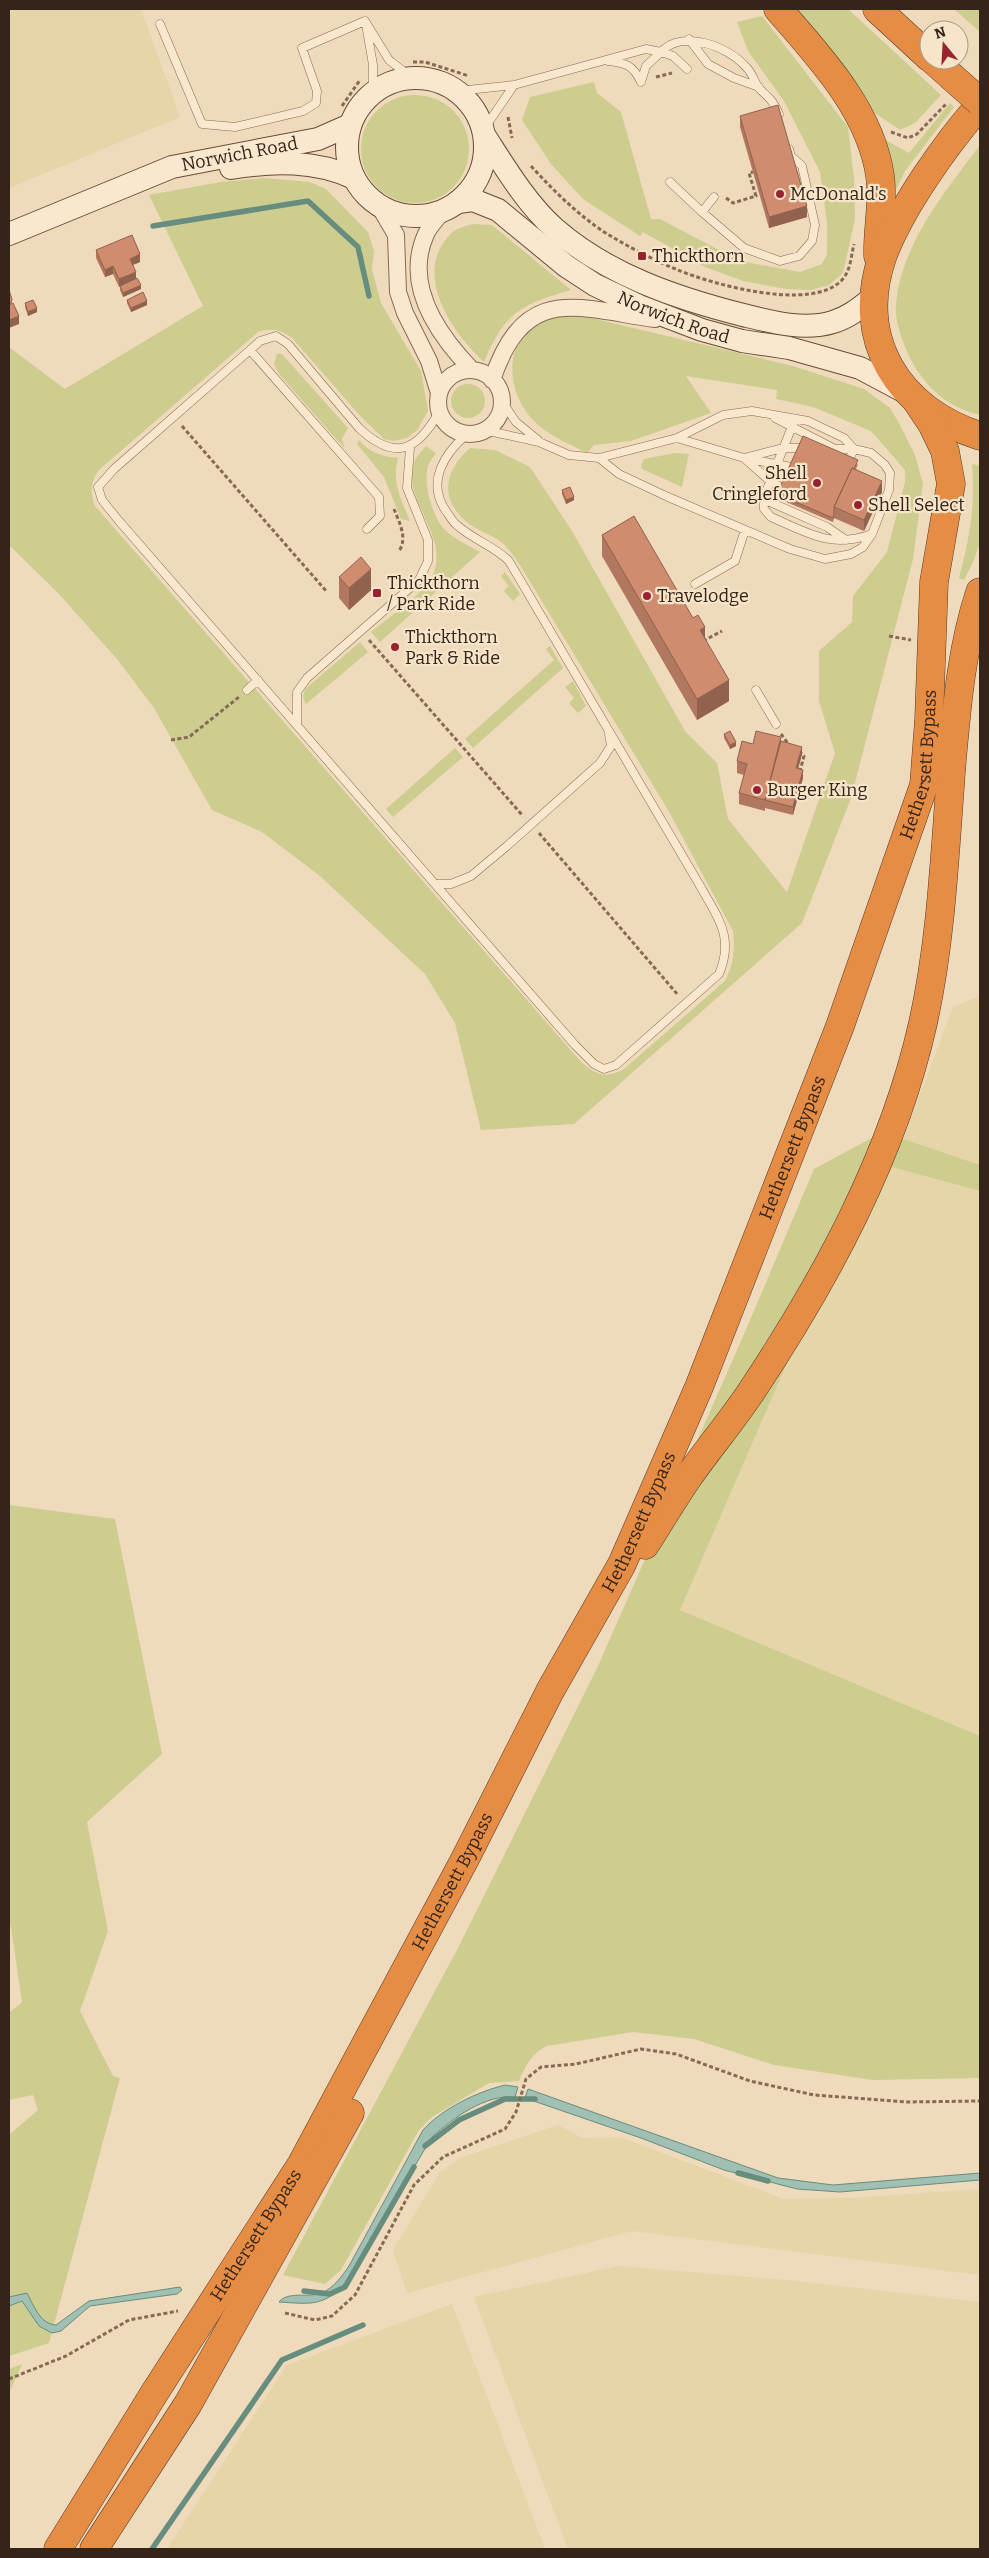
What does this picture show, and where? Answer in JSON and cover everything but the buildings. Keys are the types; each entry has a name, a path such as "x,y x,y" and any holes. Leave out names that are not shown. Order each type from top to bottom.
{"highway":[{"name":"Hethersett Bypass","path":"58,2549 155,2392 301,2165 465,1858 550,1690 622,1564 699,1387 840,1026 924,785 929,719 934,582 951,484 945,451 932,424 888,366 877,336 876,285 880,176 865,128 823,61 778,9"},
{"path":"877,9 919,48"},
{"path":"876,285 884,255 920,187 980,104 944,70"},
{"path":"914,399 955,428 980,436"},
{"name":"Hethersett Bypass","path":"94,2549 188,2404 321,2169 455,1916 577,1661 628,1571 686,1480 749,1394 790,1332 838,1251 875,1169 898,1106 923,1024 938,938 955,720 967,642 980,592"}],"main road":[{"name":"Norwich Road","path":"876,285 855,312 832,322 802,325 774,323 672,295 628,276 585,252 554,228 514,181 484,134 473,106 458,91 411,70 373,92 359,106 350,125 348,153 354,178 366,194 379,206 398,214 420,216 451,205 473,200 498,210 566,266 595,285 680,322 742,340 789,348 860,368 914,399"},
{"name":"Norwich Road","path":"9,234 130,186 172,167 318,139 350,125"},
{"name":"Norwich Road","path":"451,205 472,189 480,177 484,134"},
{"name":"Norwich Road","path":"130,186 247,166 285,163 318,165 334,169 354,178"}],"street":[{"path":"451,205 427,232 419,254 418,278 425,304 441,332 457,354 472,370"},
{"path":"379,206 396,235 398,292 405,313 429,361 438,390"},
{"path":"492,380 507,342 516,330 531,319 562,307 587,307 680,322"},
{"path":"472,370 484,373 492,380 500,392 502,411 498,418 484,430 467,434 450,427 439,412 436,398 438,390 454,374 472,370"}],"lane":[{"path":"160,24 202,124 235,127 303,111 316,103 317,91 302,48 365,21"},
{"path":"365,21 389,60 411,70"},
{"path":"365,21 373,65 373,92"},
{"path":"689,39 708,64 734,78 759,87"},
{"path":"641,82 646,66 667,45 689,39 717,47 746,67 759,87 772,99 782,124"},
{"path":"458,91 514,85 646,49 673,56 687,69"},
{"path":"607,61 626,63 634,68 641,82"},
{"path":"484,134 514,85"},
{"path":"670,182 744,248 780,261 799,256 812,241 814,226 802,166 791,156 787,141"},
{"path":"702,212 714,197"},
{"path":"439,412 428,432 410,448 387,448 370,439 288,344 276,336 260,340 104,478 98,487 102,500 575,1045 594,1064 604,1069 616,1065 719,974 726,957 726,934 509,561 501,553 456,525 443,507 438,491 438,478 442,462 454,445 467,434"},
{"path":"250,350 379,497 380,516 367,529"},
{"path":"502,400 516,422 539,442"},
{"path":"484,430 539,442 569,455 599,458 677,438 723,415 752,411 771,416 808,421 844,438 854,449"},
{"path":"599,458 627,478 790,549 825,559 851,554 863,547 872,534 889,490 890,473 885,465 871,453 854,449 836,449 771,416"},
{"path":"795,419 763,500 764,509 771,517 820,538 833,541 872,534"},
{"path":"677,438 744,458 791,467"},
{"path":"297,724 297,692 307,678 419,580 428,561 428,540 407,488 410,448"},
{"path":"744,458 784,448 799,448"},
{"path":"849,460 854,449"},
{"path":"744,458 770,481 782,488"},
{"path":"763,500 827,527 846,540"},
{"path":"695,584 734,561 744,530"},
{"path":"247,690 258,680"},
{"path":"756,690 776,724"},
{"path":"437,884 451,884 470,876 531,825 600,763 611,746 608,729"}],"path":[{"path":"411,70 425,62 476,78"},
{"path":"641,82 687,69"},
{"path":"888,130 902,138 908,138 917,134 950,100"},
{"path":"725,197 733,202 756,196 749,172 753,172"},
{"path":"174,416 327,592"},
{"path":"361,631 674,990"},
{"path":"701,642 722,631"},
{"path":"889,636 897,638"},
{"path":"171,740 189,737 247,690"},
{"path":"776,724 791,748 803,753 802,766 800,772 798,772"},
{"path":"285,2313 316,2320 332,2316 355,2295 414,2185 443,2157 505,2129 516,2112 526,2079 541,2067 576,2064 641,2050 676,2054 750,2081 814,2095 907,2102 980,2101"},
{"path":"9,2379 66,2356 129,2320 178,2311"}],"shaded area":[{"path":"9,9 141,9 180,117 9,188"},
{"path":"980,996 980,1165 903,1139 953,1007"},
{"path":"874,1161 980,1191 980,1736 680,1610"},
{"path":"505,2085 518,2087 515,2097 493,2099 482,2103 460,2115 432,2137 346,2282 338,2290 324,2300 316,2302 279,2302 287,2297 321,2293 333,2285 349,2266 423,2130 450,2108 483,2092"},
{"path":"528,2089 778,2178 833,2185 980,2173 980,2180 840,2192 797,2189 724,2170 641,2138 525,2098"},
{"path":"558,2125 582,2138 620,2137 784,2199 850,2198 980,2189 980,2275 632,2231 407,2293 393,2250 440,2172 462,2157"},
{"path":"619,2266 797,2281 980,2302 980,2549 568,2549 474,2297"},
{"path":"180,2287 182,2290 177,2294 90,2306 61,2331 52,2333 39,2326 22,2301 9,2306 9,2297 27,2293 42,2318 50,2324 56,2325 89,2301"},
{"path":"452,2304 545,2549 167,2549 287,2365"}],"green space":[{"path":"793,9 848,9 941,95 915,123 900,130 870,110"},
{"path":"954,9 980,9 980,32 969,22 969,20 966,20"},
{"path":"762,16 848,127 854,179 855,219 843,273 829,285 811,290 786,289 743,281 705,267 643,232 640,236 583,199 551,164 522,120 530,97 594,82 597,93 621,112 651,219 660,219 740,261 800,272 822,264 827,254 827,222 820,172 784,101 748,51 737,22"},
{"path":"415,95 436,99 453,111 465,128 469,149 465,170 453,187 436,199 415,203 394,199 377,187 365,170 361,149 365,128 377,111 394,99"},
{"path":"950,103 954,107 905,171 894,194 873,133 909,153"},
{"path":"980,145 980,415 952,404 929,386 913,364 905,348 897,321 896,305 906,261 916,240 939,200"},
{"path":"264,178 310,182 326,189 368,232 374,251 372,269 381,303 421,371 428,411 417,430 407,438 394,441 384,439 362,418 292,338 275,330 258,332 99,470 92,488 95,506 582,1063 598,1073 607,1075 624,1069 725,981 733,957 733,931 668,810 520,565 503,543 472,526 454,508 448,488 449,478 454,468 460,458 470,448 495,450 530,467 572,531 685,731 717,763 728,819 787,892 835,753 819,701 819,651 852,622 853,596 887,552 905,482 905,470 871,431 813,407 776,399 777,390 686,376 711,413 631,441 594,445 587,453 546,431 526,412 515,389 512,364 515,352 520,341 528,331 552,317 566,312 793,366 864,389 890,408 915,455 923,484 913,559 851,798 802,923 574,1124 481,1130 455,1023 425,974 320,876 262,832 212,810 154,708 117,659 58,593 9,545 9,347 65,389 203,306 149,195 221,182"},
{"path":"472,224 492,225 571,290 553,295 516,313 499,332 484,362 471,349 448,318 435,282 435,264 441,247 454,231"},
{"path":"277,354 282,354 348,428 342,439 345,449 279,374 274,364"},
{"path":"468,384 475,385 480,389 484,394 484,408 480,413 475,417 468,418 461,417 456,413 452,408 451,401 452,394 456,389 461,385"},
{"path":"359,440 377,454 398,458 396,467 397,483 400,497 410,521 401,519 384,477 357,444"},
{"path":"426,446 436,453 428,466 427,482 432,508 436,516 448,533 480,552 380,642 371,632 424,588 436,567 433,537 415,493 412,479 414,462"},
{"path":"675,453 689,454 682,487 642,469 641,465 644,459"},
{"path":"972,464 980,466 980,542 964,580 959,578 971,522 973,494"},
{"path":"505,572 520,594 513,601 504,591 509,586 501,576"},
{"path":"360,642 368,652 306,704 303,697 305,689"},
{"path":"550,646 563,668 473,748 465,739 554,660 546,649"},
{"path":"573,681 586,706 578,713 569,703 574,698 565,687"},
{"path":"455,748 463,757 393,817 386,809"},
{"path":"883,1132 980,1165 980,1191 874,1162 680,1610 980,1736 980,2078 873,2080 774,2065 694,2039 633,2032 547,2046 530,2060 519,2081 489,2083 432,2117 419,2130 341,2270 325,2284 283,2275 459,1946 598,1666 748,1325 814,1169"},
{"path":"9,1505 115,1519 162,1754 87,1822 108,1931 80,2011 113,2076 120,2078 49,2343 9,2356 9,2135 38,2110 33,2095 9,2100 9,2013 22,2002 9,1914"},
{"path":"22,2364 9,2393 9,2369"}],"waterway":[{"path":"153,226 308,201 358,247 369,296"},
{"path":"425,2146 459,2120 505,2099 535,2099"},
{"path":"304,2291 330,2294 345,2287 414,2167"},
{"path":"738,2173 768,2181"},
{"path":"152,2549 282,2360 363,2325"}],"place":[{"name":"McDonald's","path":"780,194"},
{"name":"Thickthorn","path":"642,256"},
{"name":"Shell Cringleford","path":"817,483"},
{"name":"Shell Select","path":"858,505"},
{"name":"Thickthorn / Park Ride","path":"377,593"},
{"name":"Travelodge","path":"647,596"},
{"name":"Thickthorn Park & Ride","path":"395,647"},
{"name":"Burger King","path":"757,790"}]}
